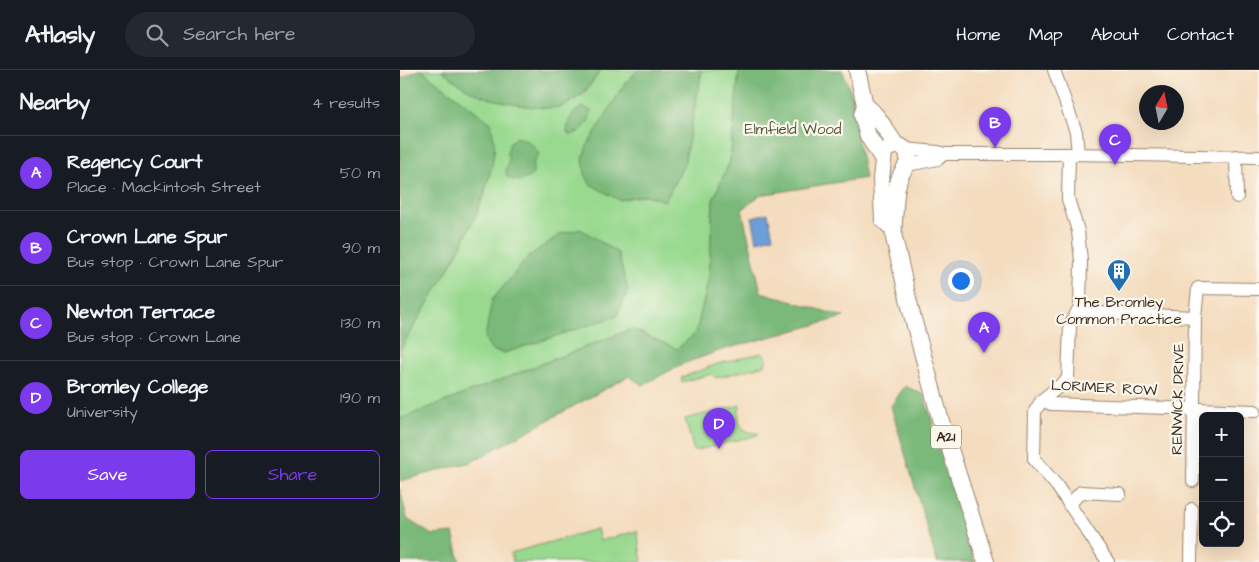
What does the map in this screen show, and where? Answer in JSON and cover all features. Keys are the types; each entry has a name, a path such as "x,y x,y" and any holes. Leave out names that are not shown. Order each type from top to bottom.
{"main road":[{"path":"857,70 865,105 862,115 868,136 891,171 902,157"},
{"path":"865,105 874,112 902,157"},
{"path":"883,161 888,148 902,157"},
{"name":"A21","path":"902,157 894,201 892,228 913,318 940,418 986,562"},
{"name":"A21","path":"883,161 881,179 883,220 892,228"}],"street":[{"path":"1054,70 1076,132 1068,199 1080,240 1080,307 1070,325 1068,379 1042,400 1035,411 1034,459 1070,505 1108,562"},
{"path":"902,157 938,152 944,154 1259,157"},
{"path":"1236,156 1237,196"},
{"name":"RENWICK DRIVE","path":"1193,481 1195,317 1198,288 1259,289"},
{"path":"1077,312 1195,317"},
{"name":"LORIMER ROW","path":"1042,400 1051,404 1255,411"},
{"path":"1070,505 1081,492 1120,494"},
{"path":"1191,562 1192,509"}],"green space":[{"name":"Elmfield Wood","path":"421,70 441,70 471,91 491,99 537,107 583,95 601,70 638,70 625,83 619,200 645,195 665,201 684,164 702,70 739,70 730,161 713,200 709,277 696,333 677,349 631,329 400,419 400,350 457,253 485,194 491,123","holes":["507,154 538,154 533,163 506,170 509,160","617,316 504,353 491,350"]},
{"path":"421,70 491,123 494,149 489,178 481,203 469,229 442,280 400,350 400,79"},
{"path":"441,70 601,70 585,91 575,100 555,108 543,108 501,101 477,94 462,86"},
{"path":"638,70 702,70 684,164 665,201 645,195 619,200 590,184 585,174 583,159 587,146 625,83"},
{"name":"Elmfield Wood","path":"739,70 842,70 852,95 865,178 760,195 742,210 761,292 844,317 725,349 682,364 643,385 629,376 471,462 400,481 400,419 632,329 677,349 696,333 709,277 713,200 730,161"},
{"path":"584,107 591,111 589,119 582,129 571,135 567,132 568,124 576,111"},
{"path":"517,137 530,143 539,154 533,163 533,174 527,179 520,181 507,177 506,170 509,160 507,154 510,142"},
{"path":"581,229 618,253 628,290 617,316 504,353 491,350 485,338 492,300 528,257 560,234"},
{"path":"761,353 767,357 765,365 716,378 712,374 682,382 681,378 717,364"},
{"path":"905,386 924,395 975,562 937,562 891,406"},
{"path":"740,405 740,425 746,431 758,433 758,435 694,451 685,419"},
{"path":"400,489 407,519 432,535 453,533 460,562 400,562"},
{"path":"597,529 600,541 637,531 642,562 513,562 511,553"}],"water":[{"path":"768,213 773,237 757,241 752,217"}],"place":[{"name":"Crown Lane Spur","path":"995,148"},
{"name":"Newton Terrace","path":"1115,165"},
{"name":"The Bromley Common Practice","path":"1119,292"},
{"name":"Regency Court","path":"984,353"},
{"name":"Bromley College","path":"719,449"}]}
